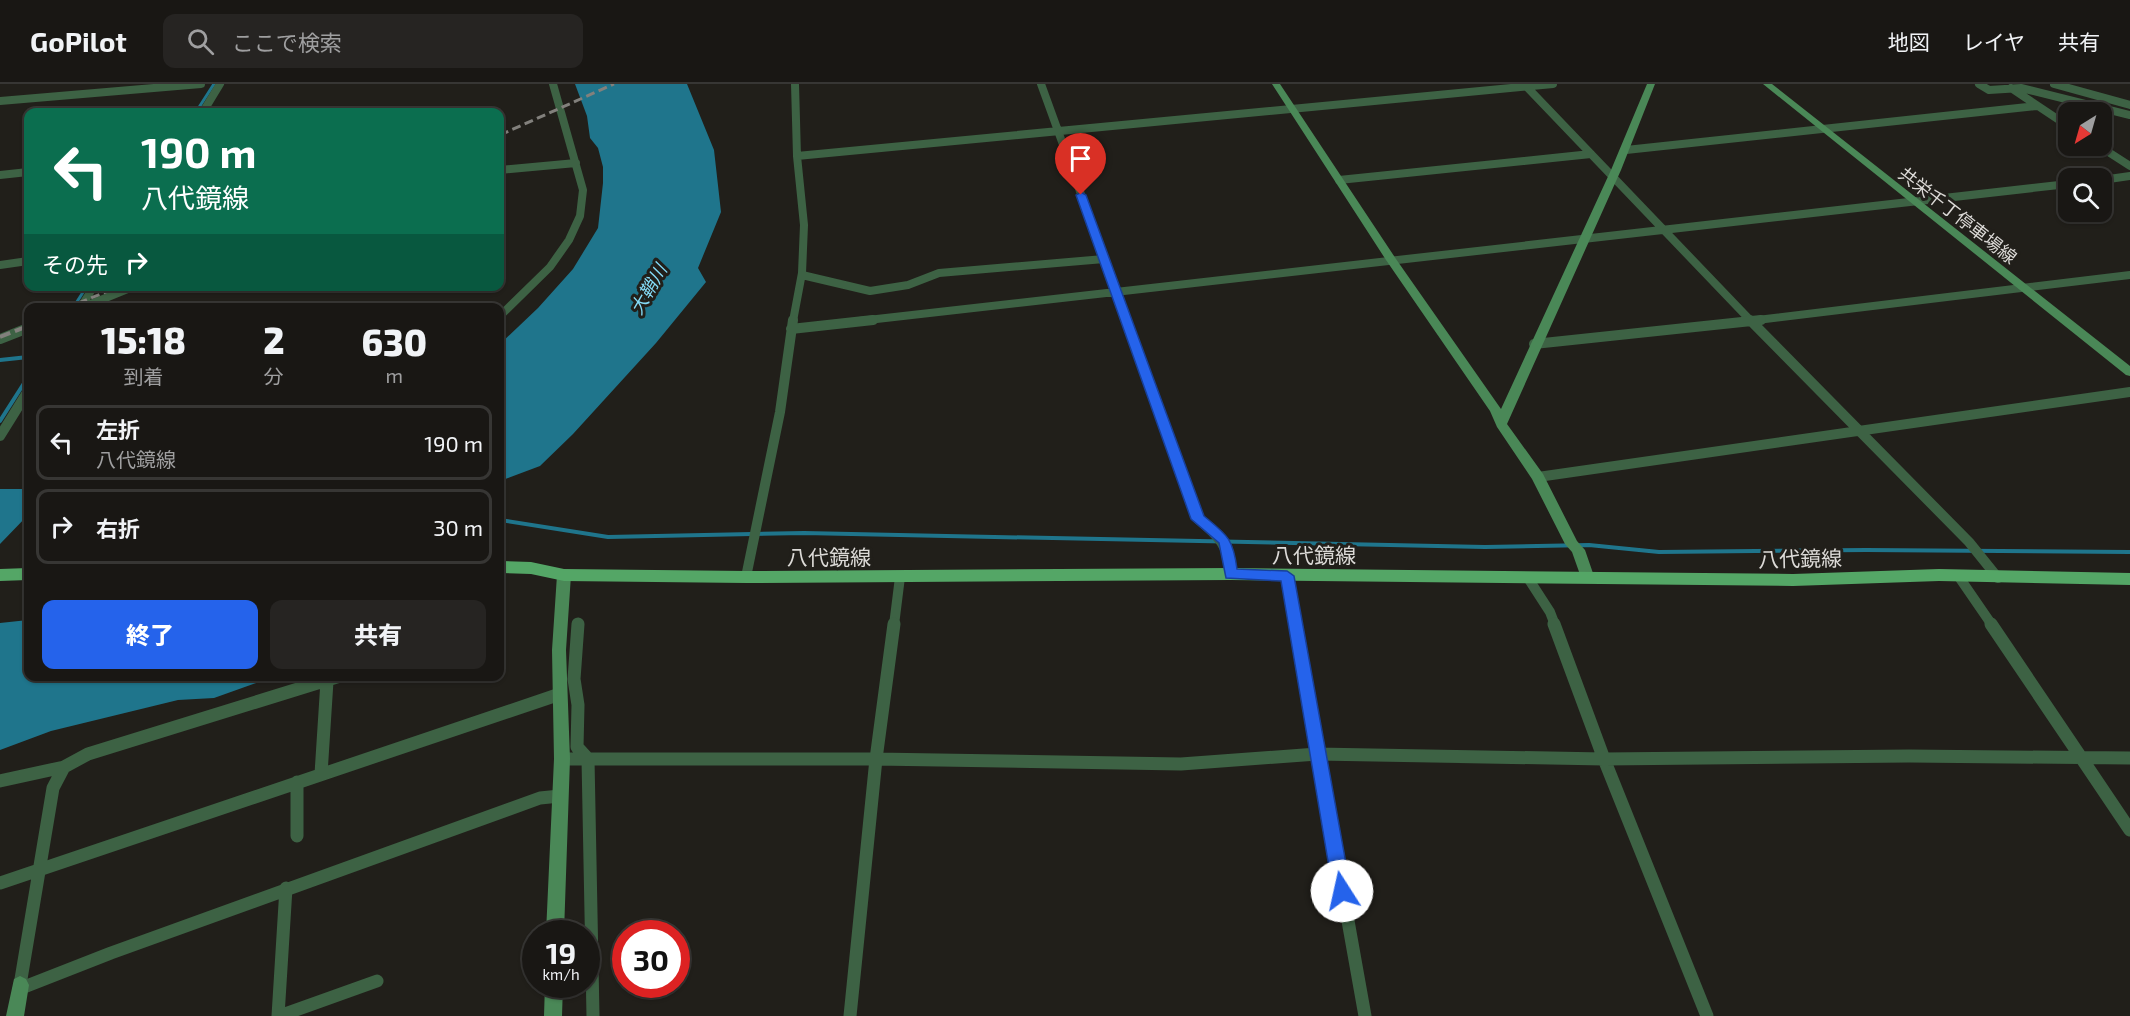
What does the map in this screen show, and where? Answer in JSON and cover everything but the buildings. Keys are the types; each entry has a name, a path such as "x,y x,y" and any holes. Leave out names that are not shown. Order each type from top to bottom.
{"main road":[{"name":"八代鏡線","path":"504,567 531,568 564,575 746,577 1231,574 1588,579 1793,579 1939,575 2130,579"},
{"path":"0,575 24,574"}],"street":[{"path":"0,101 201,84"},
{"path":"205,108 220,84"},
{"path":"504,312 550,267 569,240 580,216 583,190 553,84"},
{"path":"746,577 780,412 791,329 802,275 804,225 795,84"},
{"path":"1041,84 1198,519 1225,543 1231,574"},
{"path":"1276,84 1391,260 1496,410 1501,424 1538,477 1575,547 1588,579"},
{"path":"798,156 1553,84"},
{"path":"1501,424 1534,344 1626,150 1651,84"},
{"name":"共栄千丁停車場線","path":"1767,84 2130,372"},
{"path":"1979,84 1989,90 2020,88 2130,115"},
{"path":"2054,84 2130,105"},
{"path":"1525,86 1751,321 1970,542 1998,578"},
{"path":"2011,88 2058,119"},
{"path":"1626,150 2037,105"},
{"path":"1339,180 1591,154"},
{"path":"2112,154 2130,166"},
{"path":"504,170 576,163"},
{"path":"0,175 24,172"},
{"path":"2112,179 2130,176"},
{"path":"791,329 2058,185"},
{"path":"802,275 870,291 908,285 939,273 1104,259"},
{"path":"0,265 24,262"},
{"path":"1534,344 1751,321 2130,275"},
{"path":"93,303 123,291"},
{"path":"0,339 24,329"},
{"path":"1538,477 2130,392"},
{"path":"0,436 24,397"},
{"path":"555,920 562,759 560,662 564,575"},
{"path":"1287,576 1365,1016"},
{"path":"850,1016 876,759 900,577"},
{"path":"1959,577 2130,830"},
{"path":"1528,578 1550,612 1604,759 1707,1016"},
{"path":"578,624 574,679 578,705 577,747 588,759 593,1016"},
{"path":"560,662 577,659"},
{"path":"0,782 64,767 88,754 157,731 327,681 321,774"},
{"path":"0,883 321,774 560,701 578,705"},
{"path":"562,759 876,759 1180,764 1317,754 1604,759 1909,756 2130,758"},
{"path":"15,1016 53,788 64,767"},
{"path":"297,782 297,836"},
{"path":"20,987 286,888 540,798 560,796"},
{"path":"286,888 279,1016 377,981"},
{"path":"553,1016 554,998"}],"water":[{"name":"大鞘川","path":"575,84 687,84 714,150 721,212 698,268 706,282 656,343 573,434 540,466 504,480 504,340 538,308 573,269 598,228 603,167 598,148 590,138 587,116"},
{"path":"0,489 24,489 24,519 0,544"},
{"path":"24,620 24,681 262,681 214,698 178,700 51,731 0,750 0,623"}],"waterway":[{"path":"199,108 214,84"},
{"path":"76,303 84,291"},
{"path":"0,360 24,357"},
{"path":"0,421 24,383"},
{"path":"504,521 608,537 804,533 1485,547 1589,545 1659,552 1866,550 2130,552"}],"railway":[{"path":"504,133 614,84"},
{"path":"78,303 108,291"},
{"path":"0,337 24,328"}],"route":[{"path":"1081,195 1198,519 1223,539 1227,546 1231,574 1287,576 1342,891"}]}
